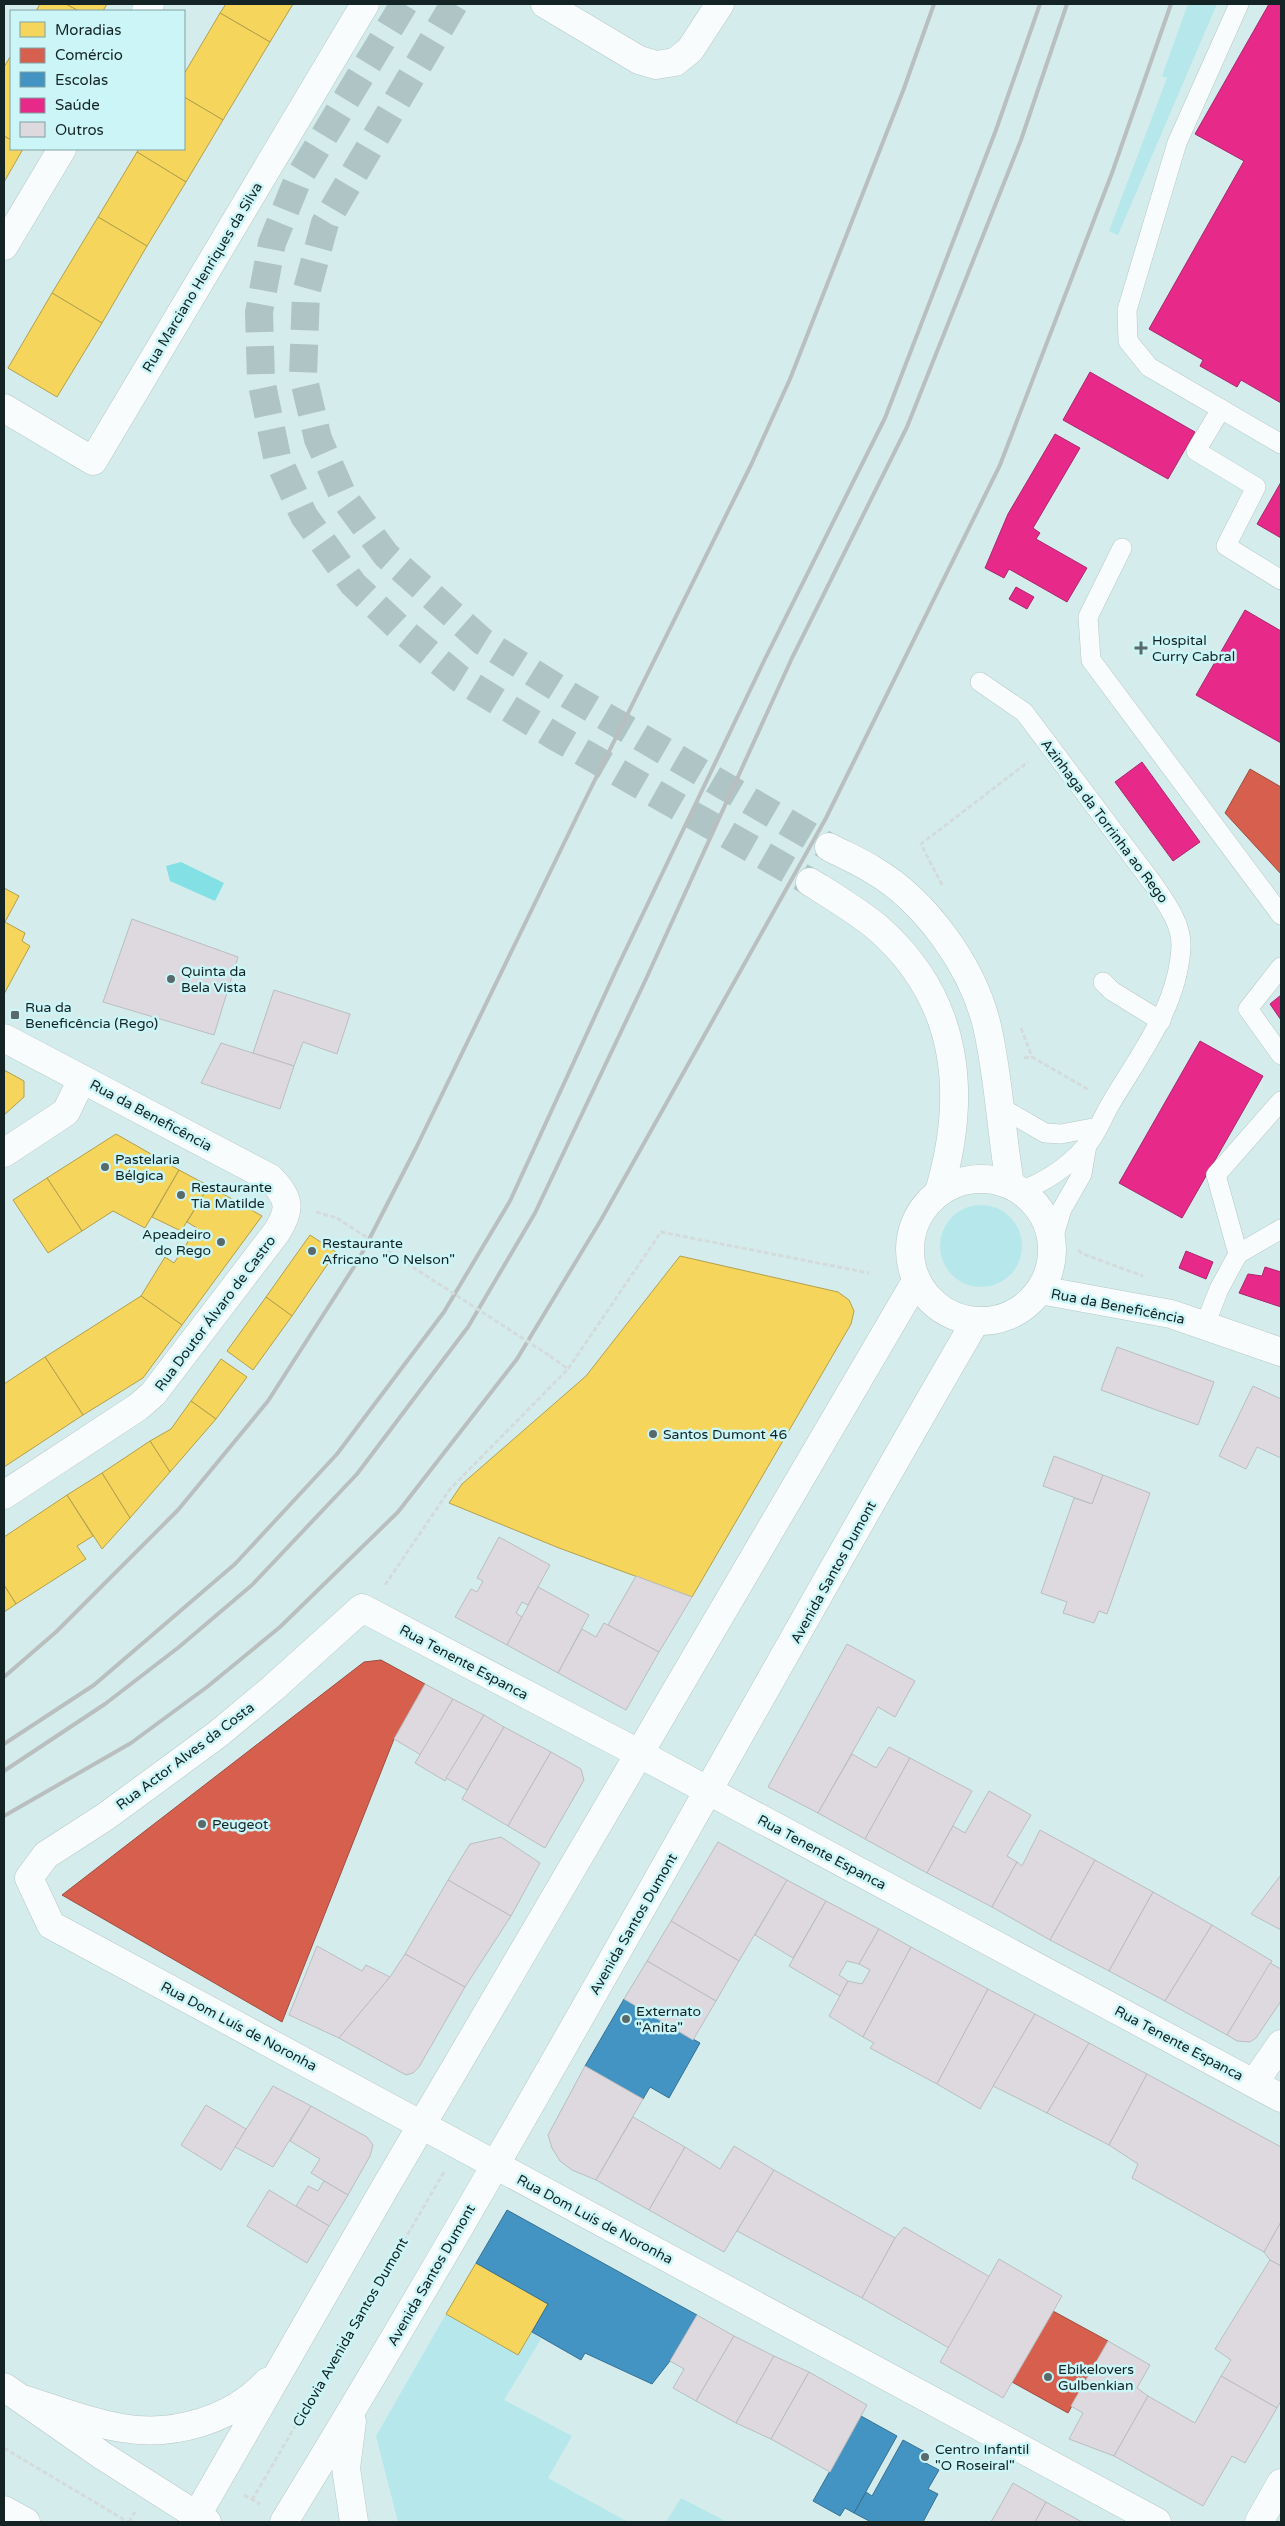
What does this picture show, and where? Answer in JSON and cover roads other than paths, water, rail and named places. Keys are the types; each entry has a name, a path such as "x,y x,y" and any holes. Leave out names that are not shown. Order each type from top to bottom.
{"street":[{"name":"Rua Marciano Henriques da Silva","path":"4,408 93,461 365,4"},
{"path":"545,4 639,60 656,65 675,62 690,50 720,4"},
{"path":"4,246 61,150"},
{"path":"829,847 874,870 899,888 928,916 950,945 966,971 987,1025 1000,1107 1016,1188"},
{"path":"810,882 850,907 898,947 916,970 938,1008 947,1034 952,1061 956,1105 947,1165 938,1192"},
{"name":"Rua da Beneficência","path":"4,1038 270,1178 284,1194 288,1204"},
{"path":"4,1153 66,1112 82,1079"},
{"path":"986,1178 1016,1188 1036,1204 1063,1245 1040,1290 1023,1308 1000,1319 975,1322 951,1316 930,1302 916,1281 909,1257 911,1233 921,1210 938,1192 961,1181 986,1178"},
{"name":"Rua Doutor Álvaro de Castro","path":"4,1495 138,1407 153,1394 276,1234 285,1220 288,1204"},
{"path":"15,2394 199,2520 282,2367 422,2125 916,1281"},
{"name":"Rua da Beneficência","path":"1040,1290 1171,1314 1281,1352"},
{"name":"Avenida Santos Dumont","path":"284,2522 354,2409 709,1792 975,1322"},
{"name":"Rua Tenente Espanca","path":"362,1608 640,1754 1281,2098"},
{"name":"Rua Actor Alves da Costa","path":"41,1907 29,1878 46,1855 112,1812 218,1734 292,1672 362,1608"},
{"name":"Rua Dom Luís de Noronha","path":"41,1907 51,1924 1157,2522"},
{"path":"1254,2083 1281,2044"},
{"path":"15,2394 121,2428 150,2431 208,2420 230,2410 258,2393 282,2367"},
{"path":"354,2409 346,2468 354,2522"},
{"path":"1259,2522 1281,2484"},
{"path":"4,2510 26,2522"}],"lane":[{"path":"1239,4 1177,142 1127,310 1128,342 1149,367 1281,444"},
{"path":"1221,408 1196,451 1256,487 1226,546 1281,580"},
{"path":"1122,548 1088,617 1091,660 1281,915"},
{"name":"Azinhaga da Torrinha ao Rego","path":"980,682 1024,712 1050,746 1172,912 1181,946 1176,980 1160,1021 1087,1145"},
{"path":"1281,967 1248,1009 1281,1055"},
{"path":"1103,982 1112,992 1160,1021"},
{"path":"1238,1254 1216,1175 1281,1101"},
{"path":"1000,1107 1045,1133 1061,1134 1098,1127"},
{"path":"1016,1188 1043,1183 1056,1175 1087,1145"},
{"path":"1063,1245 1062,1209 1082,1174 1087,1145"},
{"path":"1205,1325 1219,1289 1238,1254 1281,1229"}],"water":[{"path":"181,862 224,883 215,901 170,881 166,866"}],"tunnel":[{"path":"404,4 298,179 272,243 259,312 261,380 277,457 304,516 353,584 398,627 459,678 556,737 810,882"},
{"path":"454,4 325,223 306,293 303,376 318,439 344,498 386,555 482,641 572,697 829,847"}],"railway":[{"path":"4,1677 56,1632 178,1510 268,1401 359,1259 416,1148 583,804 751,465 790,379 903,91 934,4"},
{"path":"4,1744 94,1685 235,1564 337,1454 444,1312 510,1201 617,968 763,663 885,418 996,130 1040,4"},
{"path":"4,1771 105,1704 179,1647 252,1585 357,1474 468,1327 535,1213 646,979 792,658 907,427 1021,140 1067,4"},
{"path":"4,1816 131,1743 207,1687 280,1627 398,1512 517,1359 601,1220 826,818 1000,465 1112,173 1171,4"}],"place":[{"name":"Hospital Curry Cabral","path":"1141,648"},
{"name":"Quinta da Bela Vista","path":"171,979"},
{"name":"Rua da Beneficência (Rego)","path":"15,1015"},
{"name":"Pastelaria Bélgica","path":"105,1167"},
{"name":"Restaurante Tia Matilde","path":"181,1195"},
{"name":"Apeadeiro do Rego","path":"221,1242"},
{"name":"Restaurante Africano \"O Nelson\"","path":"312,1251"},
{"name":"Santos Dumont 46","path":"653,1434"},
{"name":"Peugeot","path":"202,1824"},
{"name":"Externato \"Anita\"","path":"626,2019"},
{"name":"Ebikelovers Gulbenkian","path":"1048,2377"},
{"name":"Centro Infantil \"O Roseiral\"","path":"925,2457"}]}
